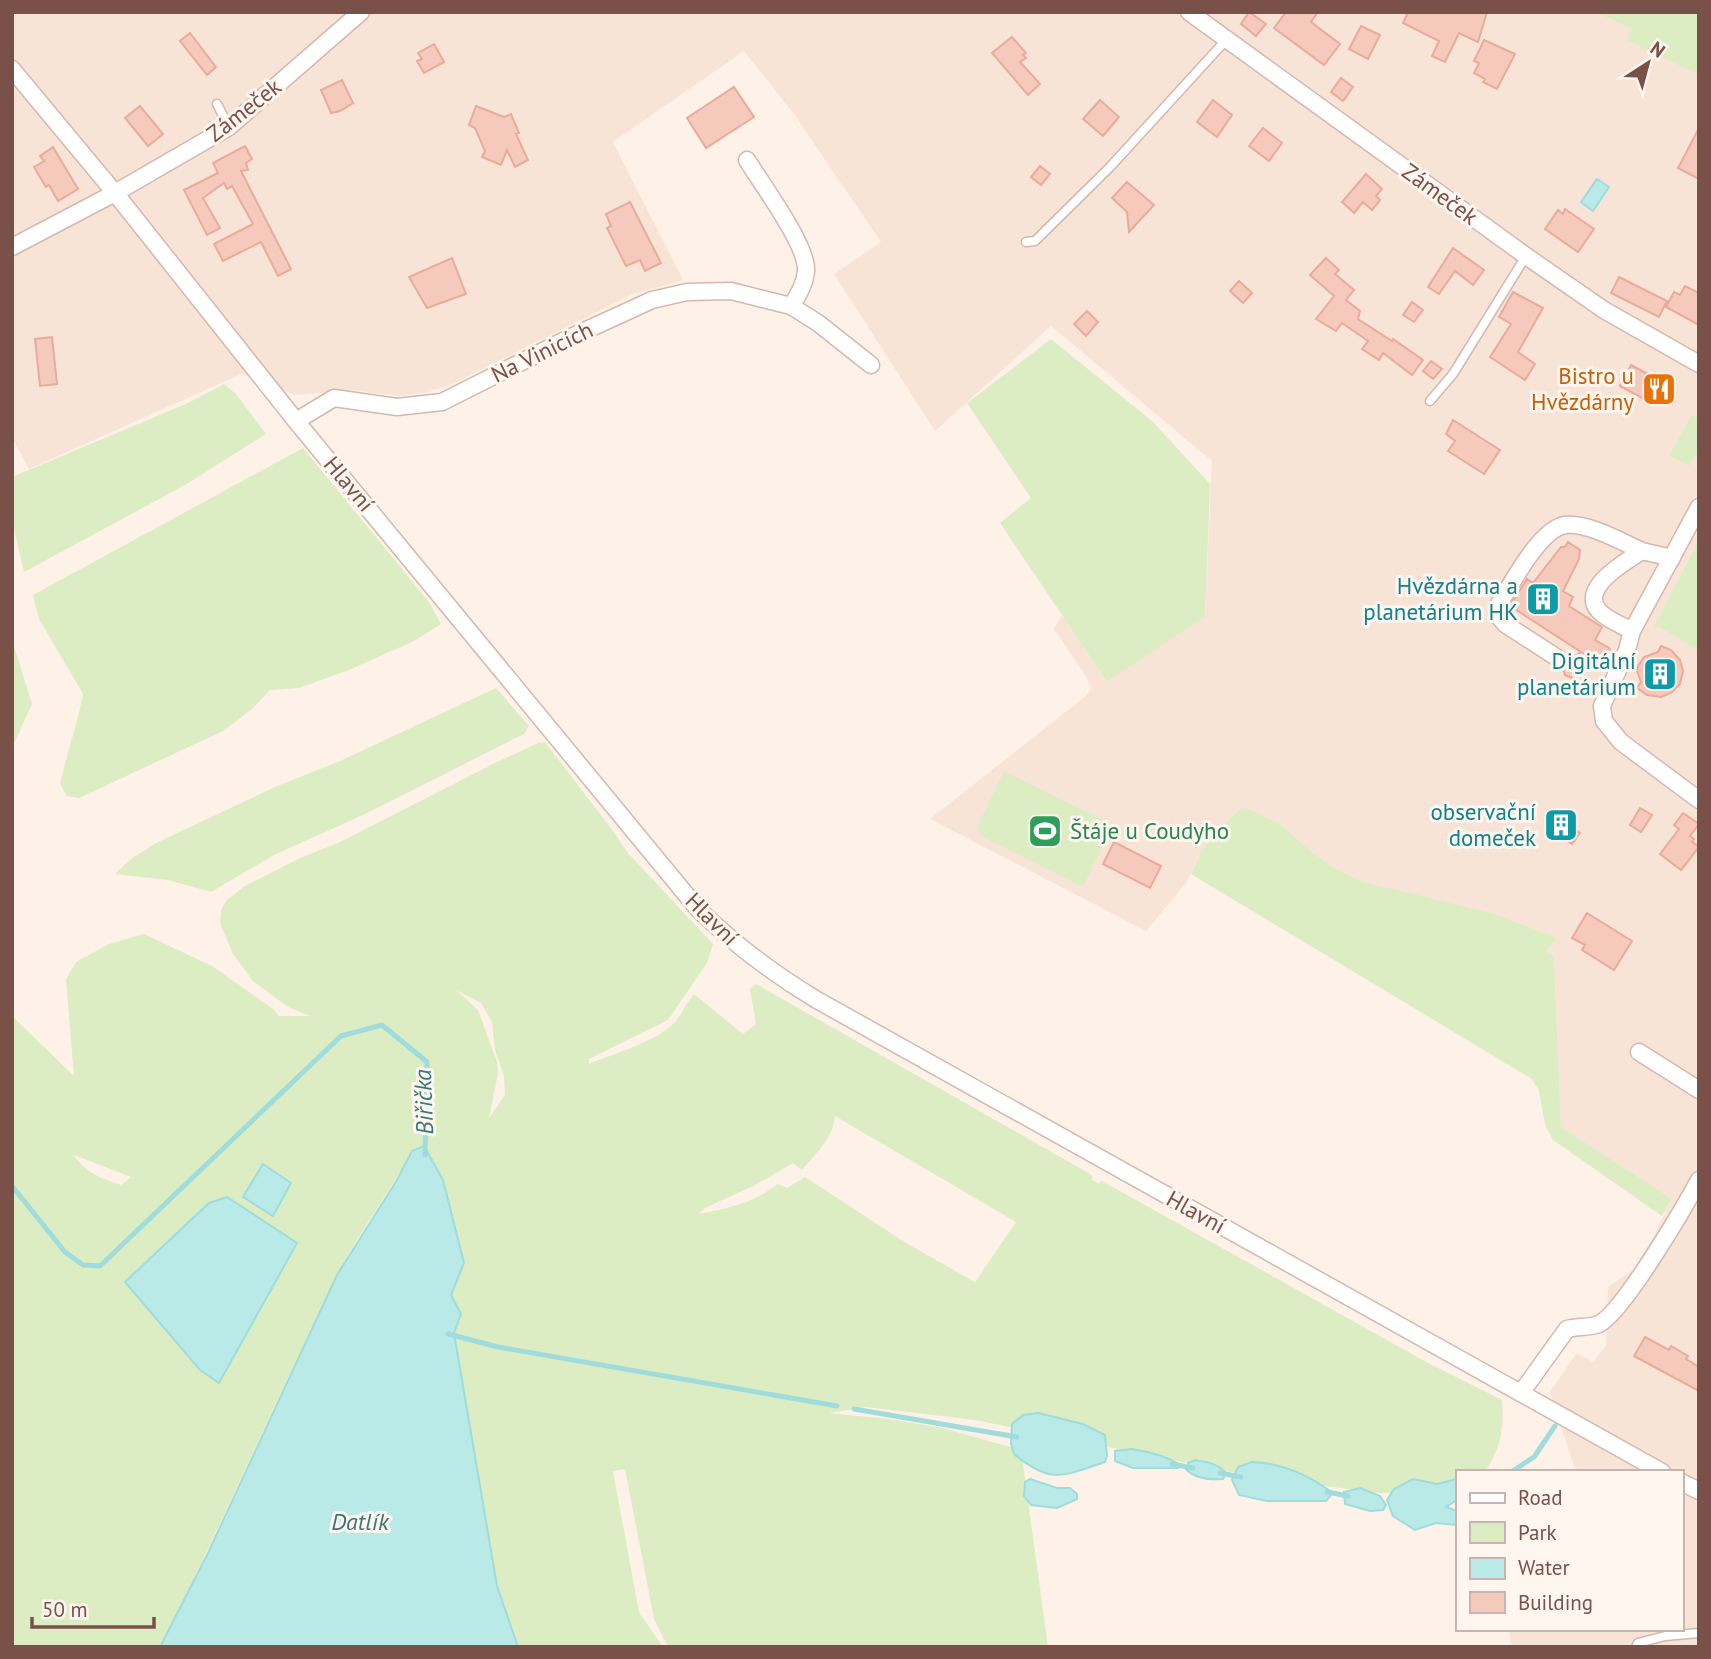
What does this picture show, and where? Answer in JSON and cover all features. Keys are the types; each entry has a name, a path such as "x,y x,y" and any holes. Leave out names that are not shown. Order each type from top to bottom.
{"street":[{"name":"Zámeček","path":"12,247 115,193 229,127 361,12"},
{"name":"Zámeček","path":"1189,12 1604,310 1699,364"},
{"name":"Hlavní","path":"12,69 115,193 296,421 698,909 727,937 759,963 817,1000 1658,1470"},
{"path":"747,160 804,252 806,270 800,293 792,306"},
{"name":"Na Vinicích","path":"296,421 334,398 397,407 442,402 652,300 687,292 731,291 792,306 871,365"},
{"path":"1699,507 1632,631 1627,650 1602,706 1604,721 1621,742 1699,800"},
{"path":"1559,659 1505,624 1497,614 1499,604 1552,529 1566,525 1584,527 1642,551 1672,558"},
{"path":"1632,631 1599,612 1594,602 1595,594 1609,572 1642,551"},
{"path":"1639,1052 1699,1090"},
{"path":"1521,1394 1567,1329 1602,1323 1619,1304 1685,1206 1699,1180"},
{"path":"1683,1483 1699,1491"}],"lane":[{"path":"1027,246 1110,167 1227,39"},
{"path":"217,104 229,127"},
{"path":"1430,401 1453,374 1526,256"},
{"path":"1636,1647 1638,1643 1665,1636 1699,1633"}],"shaded area":[{"path":"12,12 1389,12 1393,15 1395,12 1595,12 1632,29 1627,40 1699,75 1699,1647 1511,1647 1509,1631 1683,1631 1683,1470 1575,1470 1550,1392 1577,1353 1593,1362 1606,1346 1608,1287 1633,1270 1672,1199 1561,1128 1554,957 1445,903 1360,881 1313,853 1280,824 1238,810 1202,850 1186,883 1146,931 930,819 1086,696 1091,689 1086,676 1054,629 1062,615 1107,682 1205,617 1212,461 1051,326 935,431 834,274 881,242 794,114 744,51 613,142 683,280 633,294 448,386 423,393 401,396 351,390 295,395 241,374 29,469 12,437"}],"green space":[{"path":"1595,12 1699,12 1699,75 1626,40 1632,29"},
{"path":"1051,339 1152,421 1210,484 1205,617 1107,682 1000,523 1031,498 967,403"},
{"path":"224,384 236,394 266,434 185,485 24,572 12,520 12,477 188,403"},
{"path":"1692,415 1699,419 1699,450 1689,466 1669,455"},
{"path":"303,448 429,602 441,624 414,641 349,670 299,688 270,690 252,709 223,731 79,798 67,796 60,784 83,694 39,619 33,595"},
{"path":"1699,540 1699,651 1660,627 1654,627"},
{"path":"12,640 32,704 12,748"},
{"path":"496,688 529,726 524,734 363,815 274,855 211,892 168,880 115,874 131,859 156,843"},
{"path":"545,742 627,852 713,944 707,963 668,1020 589,1059 589,1064 647,1041 667,1029 694,994 743,1034 756,1024 750,989 756,984 1092,1175 1092,1180 1098,1183 1102,1181 1430,1364 1502,1400 1500,1438 1486,1470 1456,1470 1456,1487 1434,1494 1378,1493 1281,1482 975,1420 866,1407 829,1413 943,1428 1021,1450 1048,1647 668,1647 654,1619 625,1469 613,1471 639,1612 663,1647 518,1647 497,1586 454,1333 461,1314 451,1295 464,1263 412,1151 336,1278 160,1647 12,1647 12,1016 74,1076 66,979 76,962 109,944 144,934 212,966 279,1016 310,1016 288,1007 253,981 233,954 220,923 221,910 227,900 245,886 298,859 340,842 495,763","holes":["456,990 481,1003 492,1022 495,1050 504,1076 505,1095 489,1118 498,1073 497,1062 478,1010","835,1116 1016,1222 975,1282 906,1243 805,1177 787,1188 778,1184 740,1204 698,1214 793,1163 802,1170 831,1132","74,1155 131,1177 121,1185 107,1180 83,1166","209,1203 200,1369 125,1282"]},
{"name":"Štáje u Coudyho","path":"1004,771 1113,825 1083,887 981,836 977,827"},
{"path":"1249,809 1280,824 1313,853 1360,881 1495,914 1557,938 1546,951 1554,956 1561,1127 1672,1199 1662,1216 1553,1140 1545,1125 1539,1091 1532,1079 1191,874 1202,850 1238,810"}],"water":[{"path":"1597,179 1609,187 1593,211 1581,202"},
{"name":"Datlík","path":"424,1146 443,1180 464,1263 451,1295 461,1314 454,1333 497,1586 518,1647 160,1647 208,1553 337,1275 397,1180 412,1151"},
{"path":"263,1164 291,1183 273,1216 243,1197"},
{"path":"227,1197 297,1243 219,1383 200,1370 125,1282 209,1203"},
{"path":"1038,1413 1083,1424 1105,1435 1105,1462 1058,1475 1048,1474 1027,1464 1014,1454 1011,1444 1012,1424 1023,1415"},
{"path":"1132,1449 1167,1458 1178,1464 1178,1468 1133,1468 1115,1461 1115,1451"},
{"path":"1195,1460 1219,1467 1226,1473 1223,1479 1194,1475 1186,1469 1188,1463"},
{"path":"1252,1462 1295,1471 1333,1493 1326,1501 1267,1501 1239,1495 1232,1480 1238,1467"},
{"path":"1030,1479 1057,1488 1070,1488 1077,1494 1077,1499 1057,1508 1031,1505 1024,1496 1025,1482"},
{"path":"1413,1479 1437,1484 1456,1479 1456,1501 1446,1507 1456,1511 1456,1525 1436,1523 1415,1530 1393,1516 1387,1500 1394,1489"},
{"path":"1360,1488 1380,1496 1386,1505 1383,1510 1370,1511 1345,1504 1344,1492"}],"building":[{"path":"1249,12 1266,24 1256,36 1241,24"},
{"path":"1286,12 1318,12 1311,22 1340,44 1324,65 1274,28"},
{"path":"1408,12 1487,12 1478,42 1459,33 1445,62 1432,56 1439,41 1403,23"},
{"path":"1361,26 1380,35 1368,59 1349,49"},
{"path":"190,33 216,67 207,75 180,41"},
{"path":"1012,37 1026,53 1023,55 1026,58 1020,62 1040,84 1028,95 992,53"},
{"path":"1484,40 1515,54 1497,89 1483,82 1485,79 1474,73 1479,63 1474,61"},
{"path":"434,44 444,62 424,73 417,61 422,59 418,53"},
{"path":"1341,78 1353,87 1343,101 1331,92"},
{"path":"342,80 353,103 331,113 321,90"},
{"path":"734,87 754,117 706,148 687,118"},
{"path":"1100,100 1119,117 1103,136 1083,119"},
{"path":"1213,100 1232,115 1217,137 1197,122"},
{"path":"140,106 163,134 148,146 125,118"},
{"path":"476,106 504,117 511,114 519,133 516,134 528,160 515,167 507,150 501,165 482,157 485,151 475,128 469,125"},
{"path":"1263,128 1282,143 1269,161 1249,146"},
{"path":"1699,128 1699,179 1678,168"},
{"path":"245,146 252,159 246,163 248,170 241,171 291,269 278,276 261,242 223,261 214,244 253,224 232,186 227,189 224,183 203,198 220,228 207,235 184,190 218,173 213,163"},
{"path":"53,147 78,189 58,201 34,167 44,161 40,156"},
{"path":"1040,166 1050,174 1041,185 1031,177"},
{"path":"1366,174 1382,189 1376,196 1380,200 1372,210 1363,202 1354,213 1342,202"},
{"path":"1127,182 1154,205 1129,232 1127,212 1112,198"},
{"path":"630,202 661,263 645,271 640,260 626,266 607,228 611,226 606,214"},
{"path":"1565,209 1594,229 1578,252 1545,229 1558,210 1563,214"},
{"path":"1453,248 1484,270 1473,285 1455,271 1439,294 1428,287"},
{"path":"452,258 466,294 427,308 409,277"},
{"path":"1326,258 1339,270 1335,274 1354,290 1346,300 1360,311 1358,319 1423,360 1412,375 1383,353 1379,360 1362,349 1368,341 1342,323 1336,331 1316,319 1334,296 1310,275"},
{"path":"1619,277 1667,301 1659,317 1611,293"},
{"path":"1239,281 1252,293 1243,303 1230,291"},
{"path":"1685,286 1699,293 1699,325 1666,307 1674,292 1680,295"},
{"path":"1513,292 1543,308 1518,352 1535,364 1525,380 1490,357 1511,324 1499,317"},
{"path":"1412,302 1423,310 1414,322 1403,315"},
{"path":"1087,311 1098,322 1086,336 1074,324"},
{"path":"52,337 57,384 40,386 35,339"},
{"path":"1431,361 1442,369 1433,379 1423,371"},
{"path":"1631,365 1653,377 1642,398 1620,386"},
{"path":"1453,420 1500,450 1484,474 1448,451 1455,441 1446,434"},
{"name":"Hvězdárna a planetárium HK","path":"1568,542 1580,550 1579,559 1563,591 1573,597 1569,606 1602,627 1595,640 1609,648 1613,655 1605,664 1584,653 1582,672 1574,679 1565,675 1563,669 1569,660 1581,652 1510,606 1527,579 1533,583"},
{"name":"Digitální planetárium","path":"1661,646 1671,650 1680,660 1683,671 1680,684 1671,693 1661,697 1647,695 1637,688 1641,682 1637,671 1644,657 1658,652"},
{"path":"1640,808 1652,815 1641,832 1630,825"},
{"path":"1683,813 1699,824 1690,836 1694,839 1692,842 1699,847 1681,870 1660,854 1679,829 1674,825"},
{"name":"observační domeček","path":"1559,818 1580,833 1572,844 1551,828"},
{"path":"1114,842 1161,866 1150,888 1103,864"},
{"path":"1587,913 1632,941 1614,970 1582,950 1585,945 1572,938"},
{"path":"1645,1337 1669,1350 1671,1346 1688,1356 1686,1359 1699,1367 1699,1391 1634,1356"}],"waterway":[{"name":"Biřička","path":"12,1186 65,1252 83,1265 100,1266 341,1036 382,1025 427,1062 425,1155"},
{"path":"448,1334 498,1347 837,1406"},
{"path":"854,1409 1017,1437"},
{"path":"1514,1470 1534,1457 1555,1426"},
{"path":"1172,1464 1193,1468"},
{"path":"1220,1473 1241,1477"},
{"path":"1327,1492 1348,1496"}],"place":[{"name":"Bistro u Hvězdárny","path":"1659,389"},
{"name":"Hvězdárna a planetárium HK","path":"1543,599"},
{"name":"Digitální planetárium","path":"1660,674"},
{"name":"observační domeček","path":"1561,825"},
{"name":"Štáje u Coudyho","path":"1045,831"}]}
